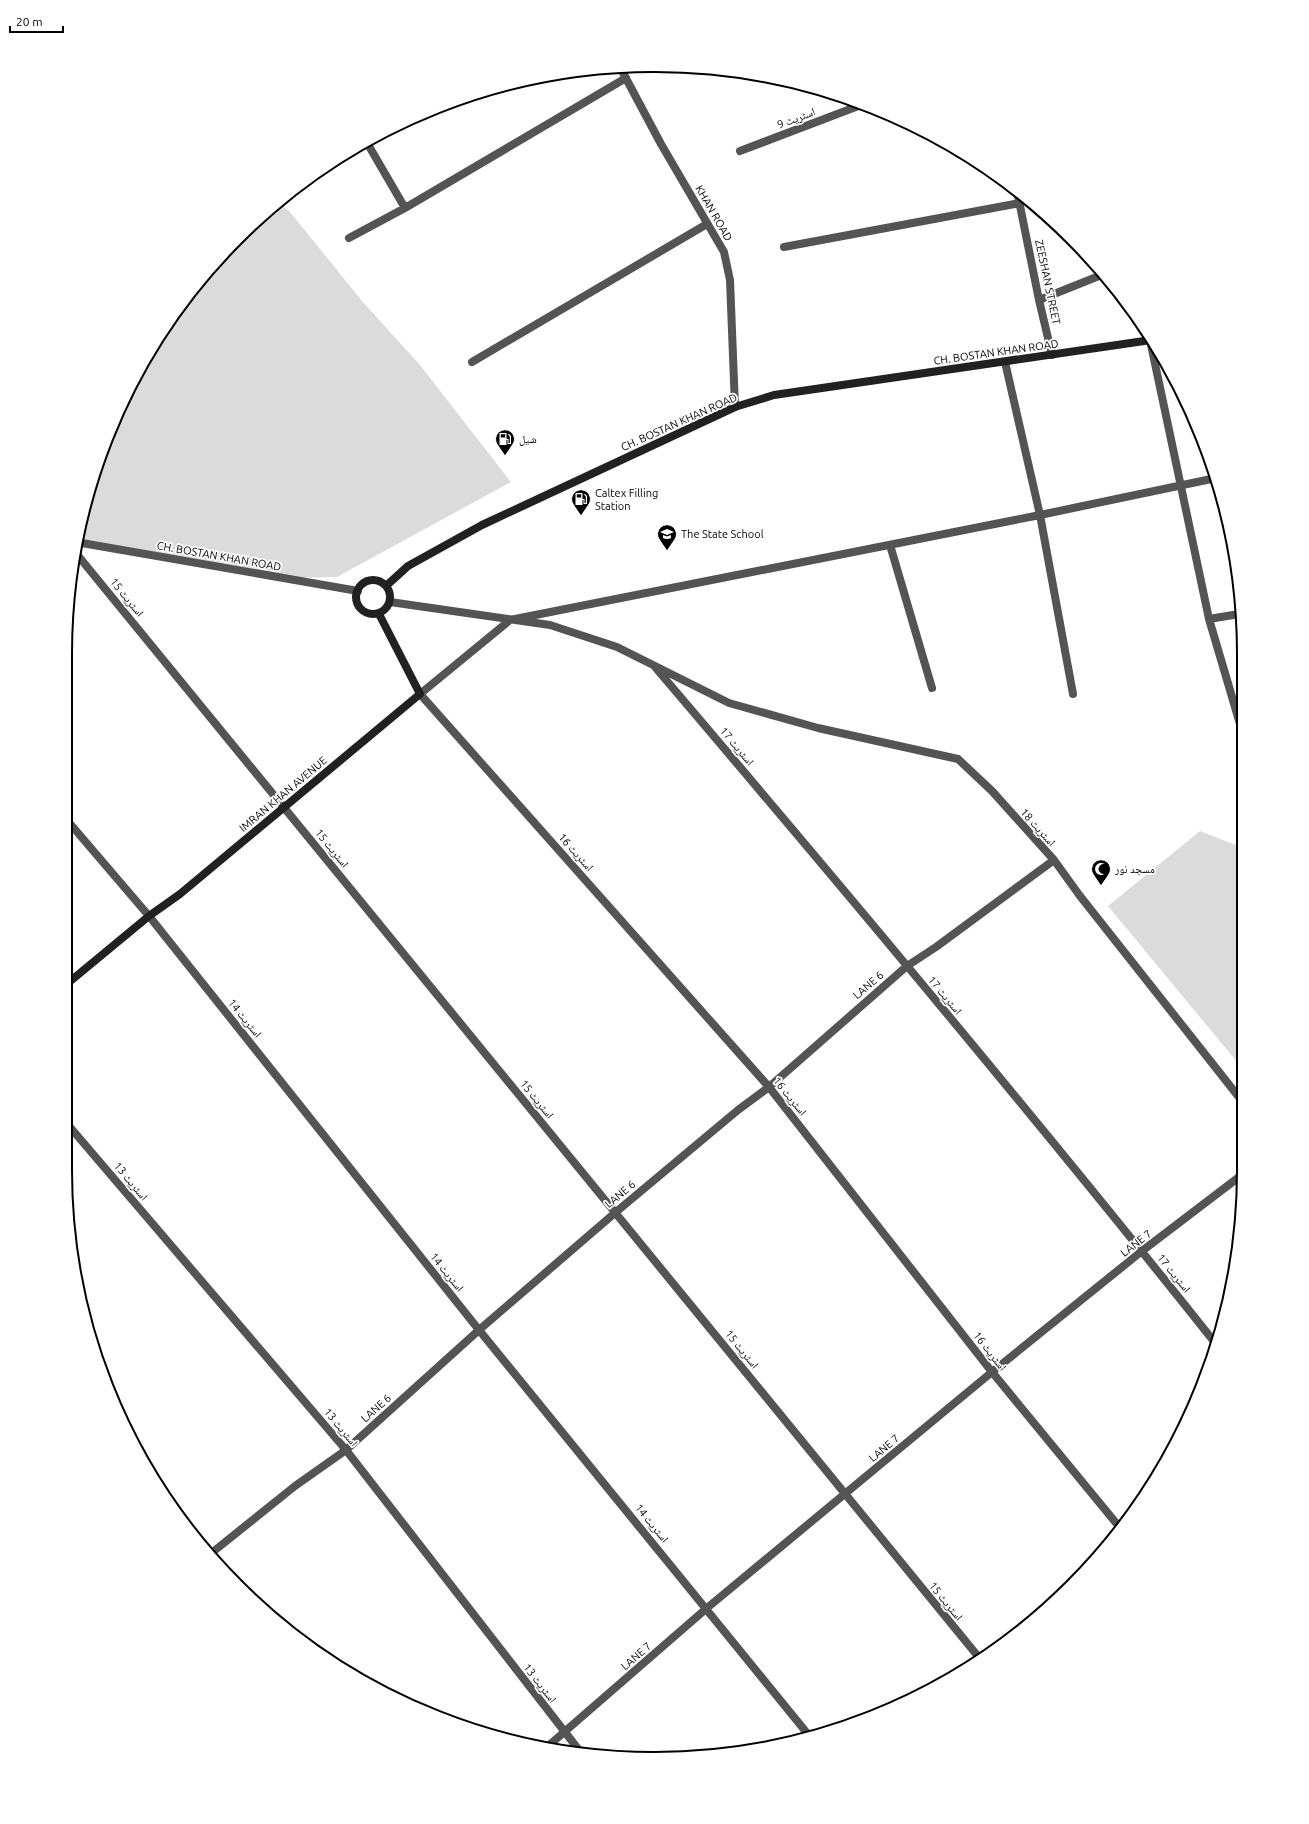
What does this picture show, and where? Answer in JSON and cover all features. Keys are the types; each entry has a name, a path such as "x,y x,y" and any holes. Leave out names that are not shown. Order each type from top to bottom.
{"main road":[{"name":"CH. BOSTAN KHAN ROAD","path":"386,586 408,566 482,525 735,407 774,395 1145,341"},
{"path":"376,581 386,586 389,591 390,602 384,611 379,614 368,614 363,611 357,601 358,591 366,582 376,581"},
{"path":"379,614 420,694"},
{"name":"IMRAN KHAN AVENUE","path":"72,980 149,916 180,894 420,694"}],"street":[{"name":"KHAN ROAD","path":"623,73 661,144 724,252 730,280 735,407"},
{"path":"349,238 404,208 626,78"},
{"name":"اسٹریٹ 9","path":"740,151 854,108"},
{"path":"369,147 404,208"},
{"path":"784,247 1020,203"},
{"name":"ZEESHAN STREET","path":"1020,203 1039,300 1052,355"},
{"path":"472,362 707,224"},
{"path":"1039,300 1098,277"},
{"path":"1153,353 1209,620 1237,714"},
{"path":"1005,362 1040,515 1073,694"},
{"path":"510,620 1040,515 1210,479"},
{"name":"CH. BOSTAN KHAN ROAD","path":"83,543 358,591"},
{"path":"890,545 932,688"},
{"name":"اسٹریٹ 15","path":"80,558 977,1655"},
{"name":"اسٹریٹ 18","path":"390,602 550,625 617,647 729,703 818,728 958,759 992,791 1054,860 1080,896 1237,1095"},
{"path":"1209,620 1236,615"},
{"name":"IMRAN KHAN AVENUE","path":"420,694 510,620"},
{"name":"اسٹریٹ 17","path":"652,664 907,966 1142,1251 1212,1338"},
{"name":"اسٹریٹ 16","path":"420,694 769,1087 992,1372 1117,1524"},
{"name":"اسٹریٹ 14","path":"72,825 149,916 479,1330 707,1608 806,1732"},
{"name":"LANE 6","path":"214,1551 295,1486 346,1450 479,1330 616,1212 738,1110 769,1087 907,966 936,947 1054,860"},
{"name":"اسٹریٹ 13","path":"72,1130 346,1450 576,1747"},
{"name":"LANE 7","path":"552,1743 707,1608 992,1372 1142,1251 1237,1178"}],"shaded area":[{"path":"283,206 290,212 362,301 420,365 511,482 337,577 282,578 83,540 103,467 116,432 150,363 192,300 217,270 243,243"},
{"path":"1200,831 1237,845 1237,1062 1108,906"}],"place":[{"name":"شیل","path":"505,456"},
{"name":"Caltex Filling Station","path":"581,516"},
{"name":"The State School","path":"667,551"},
{"name":"مسجد نور","path":"1101,886"}]}
